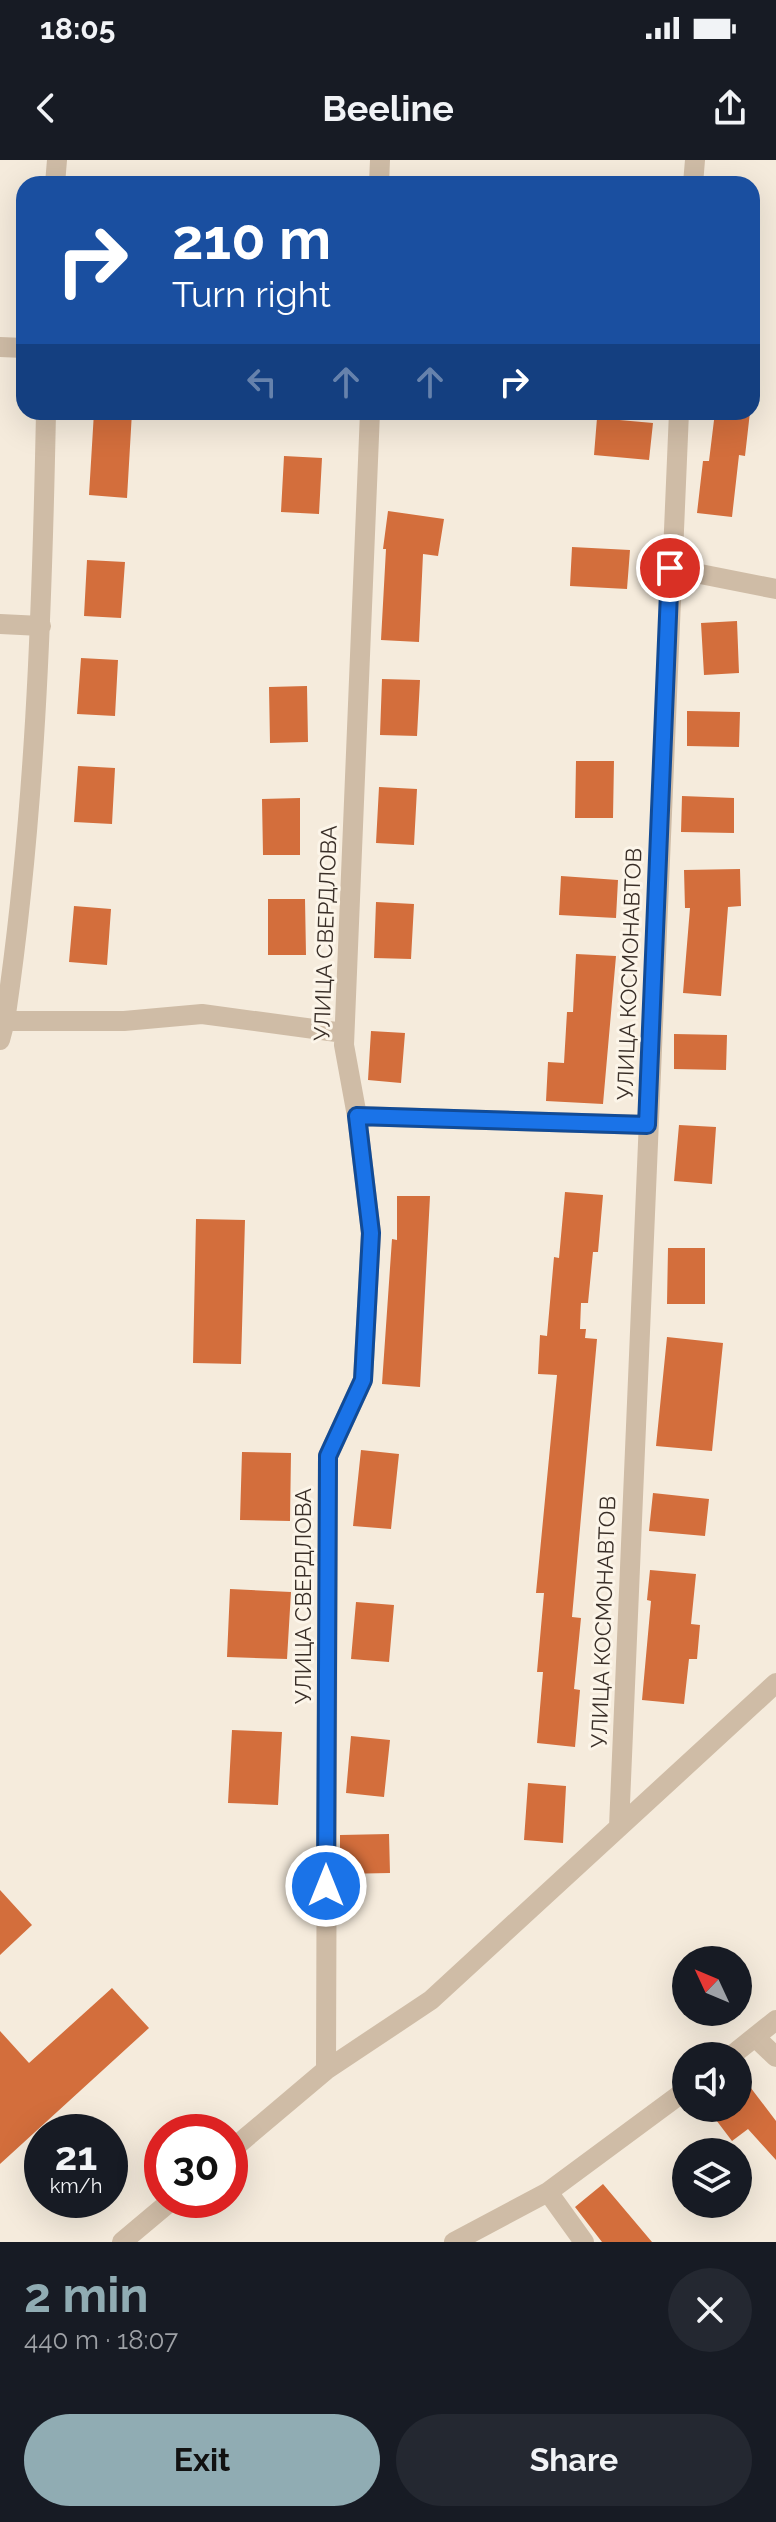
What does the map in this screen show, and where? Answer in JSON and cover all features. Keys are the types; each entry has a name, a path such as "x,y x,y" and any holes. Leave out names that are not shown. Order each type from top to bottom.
{"street":[{"path":"46,420 41,626 22,909 3,1031 202,1014 344,1033"},
{"name":"УЛИЦА СВЕРДЛОВА","path":"326,2070 328,1456 363,1380 371,1233 344,1033 370,420"},
{"name":"УЛИЦА КОСМОНАВТОВ","path":"619,1827 679,420"},
{"path":"670,568 776,589"},
{"path":"0,624 41,626"},
{"path":"0,908 22,909"},
{"path":"357,1116 647,1125"},
{"path":"248,2136 326,2070 431,2000 776,1683"},
{"path":"749,2042 776,2020"},
{"path":"755,2037 776,2057"},
{"path":"454,2242 548,2192 672,2100"},
{"path":"548,2192 584,2242"},
{"path":"122,2242 151,2218"}],"building":[{"path":"94,420 132,420 127,498 89,495"},
{"path":"597,420 653,423 649,460 594,455"},
{"path":"714,420 749,420 745,456 739,455 732,517 697,513 703,461 709,461"},
{"path":"284,456 322,458 319,514 281,512"},
{"path":"388,511 444,519 438,556 423,554 419,642 381,640 386,549 383,549"},
{"path":"572,547 630,550 627,589 570,586"},
{"path":"87,560 125,562 121,618 84,616"},
{"path":"737,621 739,673 704,675 701,623"},
{"path":"81,658 118,660 115,716 77,714"},
{"path":"382,679 420,680 417,736 380,735"},
{"path":"307,686 308,742 270,743 269,687"},
{"path":"687,711 740,712 739,747 687,746"},
{"path":"576,761 614,761 613,818 575,818"},
{"path":"78,766 115,768 112,824 74,822"},
{"path":"379,787 417,789 414,845 376,843"},
{"path":"682,796 734,798 734,833 681,832"},
{"path":"300,798 300,855 263,855 262,799"},
{"path":"740,869 741,906 728,907 721,996 683,993 690,908 685,908 684,870"},
{"path":"561,876 618,880 616,918 559,915"},
{"path":"268,899 305,899 306,955 268,955"},
{"path":"376,902 414,904 411,959 374,958"},
{"path":"74,906 111,909 107,965 69,962"},
{"path":"576,954 616,956 603,1104 546,1101 548,1062 564,1063 567,1012 573,1012"},
{"path":"371,1031 405,1033 401,1083 368,1080"},
{"path":"674,1034 727,1035 726,1070 674,1069"},
{"path":"679,1125 716,1127 712,1184 674,1181"},
{"path":"565,1192 603,1195 598,1252 593,1252 588,1303 581,1303 580,1329 586,1329 585,1338 597,1339 572,1617 581,1618 574,1689 580,1690 575,1747 537,1743 543,1672 537,1672 544,1593 536,1593 557,1375 538,1374 540,1335 547,1336 554,1257 559,1258"},
{"path":"397,1196 430,1196 420,1387 382,1384 392,1239 397,1240"},
{"path":"196,1219 245,1220 241,1364 193,1363"},
{"path":"668,1248 705,1248 705,1304 667,1304"},
{"path":"667,1337 723,1343 712,1451 656,1446"},
{"path":"361,1450 399,1454 391,1529 353,1526"},
{"path":"242,1452 291,1453 290,1521 240,1520"},
{"path":"653,1493 709,1499 705,1536 649,1531"},
{"path":"650,1570 696,1574 691,1624 700,1625 697,1659 689,1659 684,1704 642,1700 651,1601 647,1600"},
{"path":"230,1589 291,1592 287,1659 227,1657"},
{"path":"356,1602 394,1605 389,1662 351,1659"},
{"path":"232,1730 282,1732 278,1805 228,1803"},
{"path":"351,1736 390,1740 384,1797 346,1793"},
{"path":"528,1783 566,1786 563,1843 524,1840"},
{"path":"389,1834 390,1873 340,1874 340,1835"},
{"path":"0,1890 32,1925 0,1955"},
{"path":"112,1988 149,2028 55,2114 24,2114 24,2142 0,2164 0,2031 29,2063"},
{"path":"752,2089 776,2121 776,2160 748,2129 736,2138 730,2138 718,2122 752,2122"},
{"path":"603,2184 652,2242 602,2242 575,2207"}],"route":[{"path":"326,1886 328,1456 363,1380 371,1233 357,1116 647,1125 670,568"}]}
